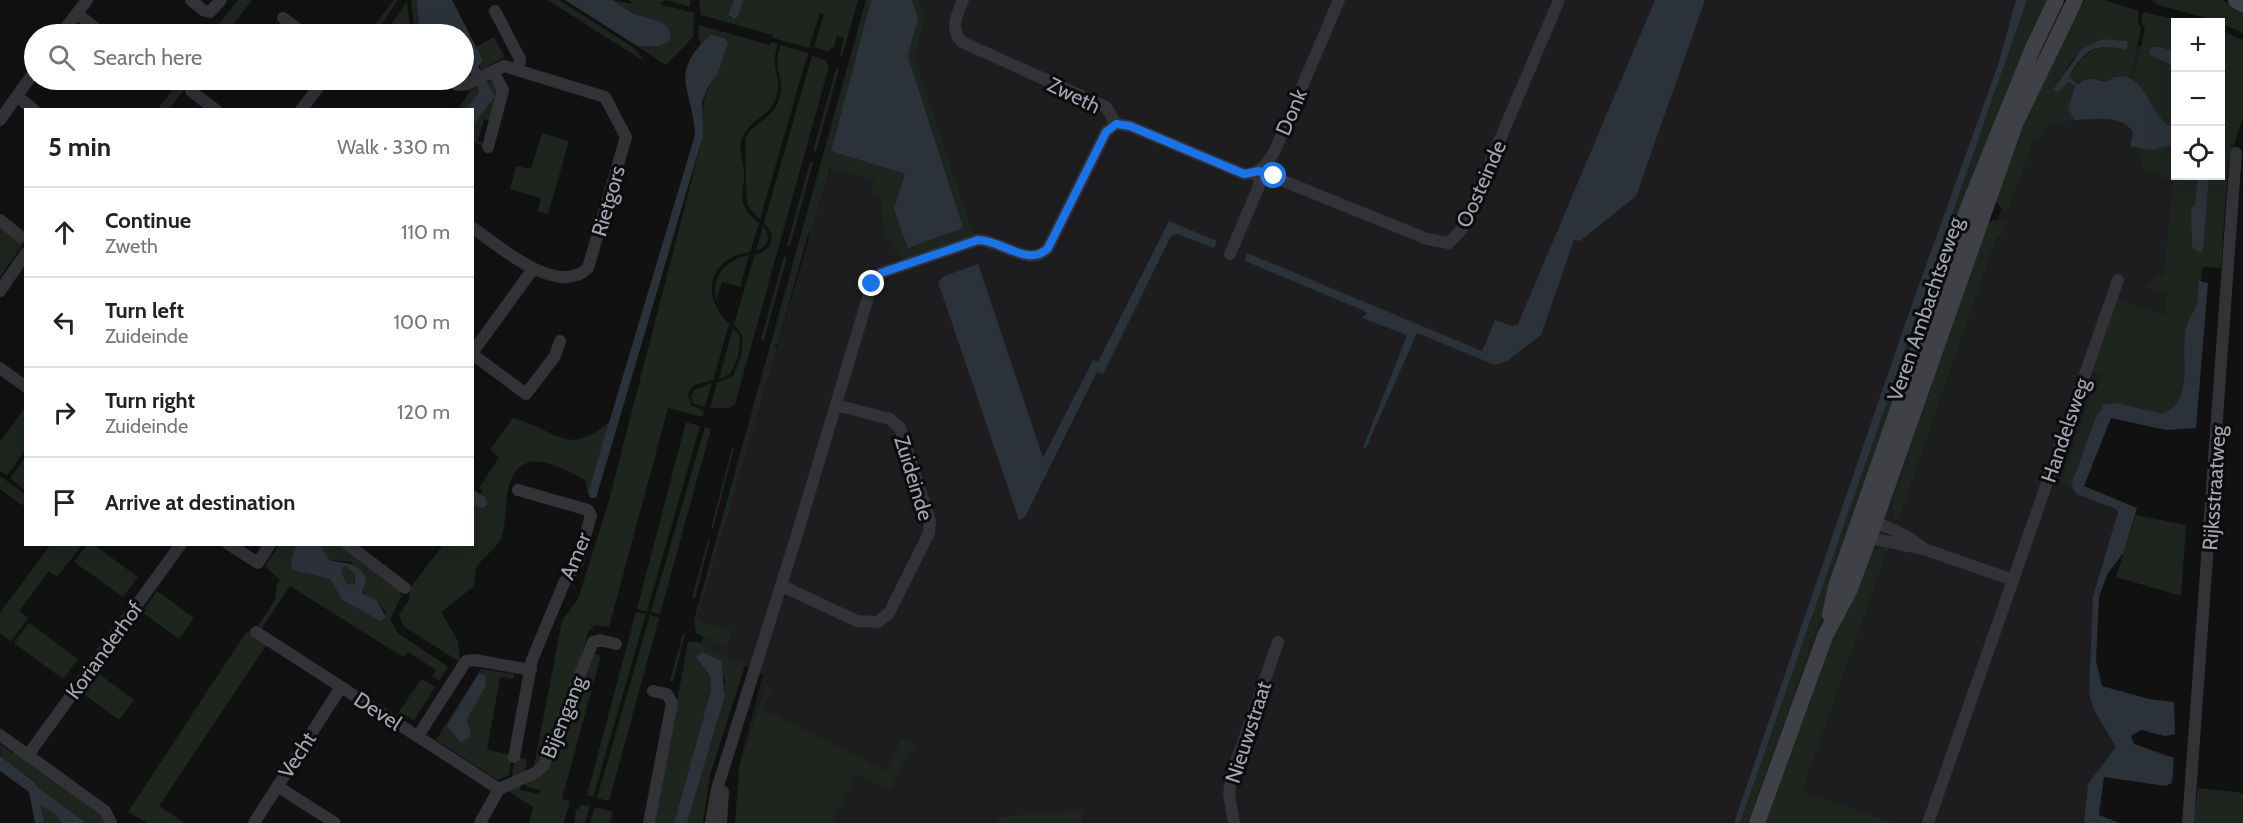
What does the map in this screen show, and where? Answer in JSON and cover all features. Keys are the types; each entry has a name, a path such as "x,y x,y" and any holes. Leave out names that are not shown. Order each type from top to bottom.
{"main road":[{"name":"Veren Ambachtseweg","path":"1867,530 1970,203 2033,48 2056,0"},
{"name":"Veren Ambachtseweg","path":"1757,823 1826,636 1836,587 1867,530 2015,124 2075,0"},
{"path":"2236,0 2243,4"}],"street":[{"path":"69,24 87,0"},
{"path":"191,0 203,10 210,12 221,0"},
{"name":"Zweth","path":"963,0 953,24 956,36 962,42 1106,107 1116,124 1130,126 1244,174 1259,171"},
{"name":"Donk","path":"1230,254 1259,186 1259,171 1268,164 1275,150 1339,0"},
{"name":"Oosteinde","path":"1259,171 1427,239 1449,243 1462,229 1559,0"},
{"path":"495,11 520,59 518,70"},
{"path":"77,13 90,24"},
{"path":"283,18 291,24"},
{"name":"Rietgors","path":"474,80 504,66 605,97 626,137 588,268 580,276 569,279 523,265 474,228"},
{"path":"488,147 503,90 490,72"},
{"path":"0,120 24,86"},
{"path":"306,108 318,90"},
{"path":"191,91 213,108"},
{"path":"17,96 31,108"},
{"path":"711,823 717,789 782,586 876,277 978,240 990,240 1028,257 1036,258 1048,248 1106,132 1116,124"},
{"name":"Rijksstraatweg","path":"2187,823 2208,571 2236,153"},
{"path":"0,220 21,237"},
{"path":"0,291 24,256"},
{"path":"474,351 533,269"},
{"name":"Handelsweg","path":"1928,823 2118,280"},
{"path":"474,355 526,394 555,356 560,341"},
{"path":"0,368 24,386"},
{"name":"Zuideinde","path":"782,586 857,621 878,622 889,613 929,533 930,521 900,428 890,419 836,405"},
{"name":"Amer","path":"514,757 531,670 564,583 578,562 591,515 588,510 518,490"},
{"path":"1867,530 2013,580"},
{"name":"Korianderhof","path":"28,755 180,546"},
{"path":"231,546 258,563 269,546"},
{"path":"350,546 405,588"},
{"name":"Devel","path":"256,632 499,789"},
{"name":"Bijengang","path":"499,789 540,771 548,757 593,642 600,640 616,644"},
{"name":"Nieuwstraat","path":"1234,823 1228,794 1232,774 1278,642"},
{"path":"418,736 466,661 475,660 531,670"},
{"name":"Vecht","path":"254,823 341,687"},
{"path":"649,823 672,703 666,694 652,691"},
{"path":"0,735 105,811 112,822"},
{"path":"721,823 722,779"},
{"path":"277,786 335,823"},
{"path":"480,823 499,789"}],"shaded area":[{"path":"238,0 252,0 234,24 219,24"},
{"path":"394,0 398,0 382,24 376,24"},
{"path":"411,0 417,0 419,24 414,24"},
{"path":"417,0 452,0 464,24 419,24"},
{"path":"548,0 559,0 634,48 645,62"},
{"path":"565,0 612,0 634,14 659,21 667,26 671,35 668,42 659,46 637,46"},
{"path":"612,0 634,4 629,0 666,0 659,4 694,13 693,37 666,65 637,46 659,46 659,21 634,14"},
{"path":"666,0 690,0 690,7"},
{"path":"699,0 734,0 728,15 731,19 738,17 743,0 858,0 842,57 840,56 844,38 837,36 834,47 828,51 814,47 824,14 820,13 809,48 773,38 773,35 701,15"},
{"path":"734,0 743,0 738,17 734,19 728,15"},
{"path":"866,0 871,0 831,151 905,174 894,209 963,228 908,56 918,18 912,0 919,0 926,18 914,56 974,236 904,259 892,247 885,231 881,196 870,192 875,181 830,168 812,231 809,231 778,343 774,347 777,348 697,618 699,621 732,631 727,648 696,633 694,620"},
{"path":"871,0 912,0 918,18 908,56 963,228 908,248 894,209 905,174 831,151"},
{"path":"875,0 2026,0 1975,150 1906,330 1949,349 2027,141 2120,42 2171,52 2171,180 2205,180 2192,423 2108,413 2079,489 2124,509 2099,581 2093,678 2122,741 2095,786 2094,823 735,823 739,766 763,675 700,644 704,636 696,619 808,243 809,230 812,230 835,153"},
{"path":"1655,0 1705,0 1636,196 1580,241 1574,240 1541,335 1507,361 1495,365 1417,333 1366,448 1363,448 1407,335 1362,318 1367,313 1362,310 1245,261 1247,253 1482,351 1495,320 1512,326 1518,324"},
{"path":"2016,0 2027,0 1740,823 1734,823 1905,324 1998,65"},
{"path":"2027,0 2049,0 1979,169 1748,823 1740,823"},
{"path":"2085,0 2104,0 2139,11 2138,22 2141,29 2131,73 2128,78 2116,76 2107,81 2086,78 2076,84 2069,77 2086,55 2098,48 2126,49 2110,39 2074,58 2053,89 2068,82 2075,86 2068,109 2075,120 2047,126 2043,129 2039,140 2034,139 2007,213 1995,202 2018,134 2045,73"},
{"path":"2151,0 2222,0 2243,11 2243,33 2225,25 2225,18 2206,18 2158,5"},
{"path":"407,1 410,24 392,24"},
{"path":"2143,12 2171,18 2171,49 2151,46 2171,64 2171,126 2156,114 2143,92 2132,81 2145,30 2141,22"},
{"path":"699,25 770,45 771,42 778,44 775,66 778,87 775,101 767,112 747,130 741,141 744,173 743,201 748,213 759,223 750,252 725,262 717,270 713,280 714,302 729,324 713,380 694,385 688,394 691,405 704,411 703,417 668,408 609,627 595,625 588,632 582,655 541,763 534,766 562,621 578,599 608,504 703,136 705,96 717,75 710,35 701,44 698,37"},
{"path":"2225,32 2243,40 2243,117 2228,162 2221,268 2203,267 2197,304 2187,325 2185,336 2183,387 2180,398 2163,414 2117,403 2100,408 2071,486 2061,483 2096,382 2101,383 2104,376 2092,372 2118,299 2165,315 2167,294 2143,286 2153,282 2156,275 2164,275 2173,182 2142,169 2140,148 2153,150 2171,145 2171,180 2198,180 2195,206 2203,251 2209,180 2225,180"},
{"path":"710,35 725,38 728,44 717,75 708,87 702,102 703,136 596,498 591,498 588,493 695,135 686,72 689,61"},
{"path":"494,37 505,57 481,70 479,63 483,60 476,47"},
{"path":"2103,39 2128,41 2126,50 2106,47 2085,54 2069,77 2077,84 2087,79 2107,81 2113,77 2126,77 2134,81 2159,117 2171,126 2171,145 2153,150 2130,146 2133,133 2123,123 2108,119 2075,120 2068,109 2075,86 2068,82 2058,92 2053,89 2082,49"},
{"path":"474,43 483,60 478,66 495,96 474,125 474,108 467,108 479,92 474,82"},
{"path":"781,45 808,53 760,219 750,209 747,201 746,137 777,105 781,91 777,60"},
{"path":"2151,46 2171,49 2171,65 2149,54"},
{"path":"812,56 825,60 829,66 735,404 729,408 710,408 717,383 733,376 741,356 743,337 734,324 755,254 766,250 771,242 771,233 764,223"},
{"path":"836,69 839,69 816,151 813,151"},
{"path":"493,79 500,91 491,121 484,119 478,141 485,143 484,146 474,143 474,125 495,96 487,82"},
{"path":"477,88 479,92 467,108 458,108 471,90"},
{"path":"173,90 184,90 170,108 159,108"},
{"path":"542,133 569,141 548,214 538,211 541,198 510,189 516,166 531,169"},
{"path":"810,162 813,163 790,246 787,245"},
{"path":"2198,180 2209,180 2203,251 2198,252 2192,246 2191,208 2195,205"},
{"path":"1993,220 2006,222 2001,236 1997,235 1897,520 1894,519 1892,503 1987,224"},
{"path":"1169,221 1217,241 1214,248 1177,234 1171,236 1103,374 1097,372 1025,517 1019,520 938,282 944,276 978,264 1043,458 1093,360 1098,362"},
{"path":"763,226 768,238 766,244 756,251"},
{"path":"0,227 23,244 0,277"},
{"path":"749,255 740,287 722,282 716,300 716,284 722,270 733,261"},
{"path":"784,257 787,257 764,340 761,339"},
{"path":"2199,281 2208,283 2196,428 2166,430 2111,418 2084,486 2137,508 2124,552 2108,573 2099,597 2096,661 2102,686 2149,699 2174,702 2175,734 2165,736 2141,730 2131,736 2134,744 2174,758 2172,783 2166,786 2104,777 2099,815 2120,823 2084,823 2088,784 2116,747 2093,708 2089,693 2093,597 2118,512 2116,509 2077,494 2071,486 2095,419 2104,404 2117,403 2163,414 2180,398 2183,387 2185,336 2197,303"},
{"path":"733,328 740,336 738,357 730,374 719,379"},
{"path":"712,383 705,407 694,404 691,398 694,390"},
{"path":"24,408 24,451 7,476 0,471 0,442"},
{"path":"513,418 573,440 597,432 611,420 588,493 585,480 549,464 527,463 519,468 512,479 507,495 502,537 476,567 473,587 441,612 458,641 460,662 403,626 399,615 409,600 410,588 442,546 474,546 474,505 479,508 485,500 479,495 482,491 479,488 499,457 490,450"},
{"path":"686,422 700,426 647,611 637,609"},
{"path":"705,427 711,429 660,614 651,612"},
{"path":"732,448 734,448 713,529 711,528"},
{"path":"24,459 24,489 10,478"},
{"path":"0,476 24,493 23,506 0,489"},
{"path":"2136,515 2186,525 2181,596 2116,577"},
{"path":"708,540 710,540 695,598 692,597"},
{"path":"50,546 81,546 57,577 49,571 19,611 28,618 11,641 0,633 0,613"},
{"path":"86,546 95,546 138,577 123,597 74,562"},
{"path":"278,546 297,546 291,561 292,570 330,579 342,600 378,620 386,613 378,602 364,595 359,569 351,562 330,560 321,546 341,546 401,590 399,593 402,595 390,619 398,633 454,671 448,667 439,681 432,676 436,670 408,652 403,657 290,586 262,628 258,626 275,600 280,580 265,566"},
{"path":"296,546 321,546 330,560 351,564 360,569 366,579 362,593 377,601 386,617 380,621 342,600 330,579 292,570 291,561","holes":["345,566 354,573 355,583 352,585 346,583 341,570"]},
{"path":"1879,548 1888,548 1802,791 1894,823 1765,823 1825,658 1863,563 1871,552"},
{"path":"345,566 354,573 352,585 346,583 341,570"},
{"path":"157,591 194,618 179,639 142,612"},
{"path":"636,612 646,614 593,797 587,795"},
{"path":"650,615 659,618 609,801 597,798"},
{"path":"29,623 78,659 63,679 14,643"},
{"path":"247,631 267,644 159,806 185,823 148,823 128,812"},
{"path":"683,633 685,634 673,682 670,681"},
{"path":"688,642 698,642 745,665 710,775 703,823 687,823 725,696 725,679 700,663 710,676 711,690 674,823 655,823"},
{"path":"702,652 721,661 725,696 687,823 674,823 711,690 710,676 696,657"},
{"path":"595,654 601,655 562,799 570,801 564,823 529,823 533,807 507,790 521,783 520,790 539,794 540,790 525,786 526,782 543,774 550,766"},
{"path":"481,669 514,674 513,679 500,677 487,750 512,755 509,775 498,780 436,740"},
{"path":"96,672 134,700 119,720 81,692"},
{"path":"479,673 486,676 485,687 467,719 471,735 461,743 447,726"},
{"path":"421,679 435,687 414,720 403,714 401,717 397,715"},
{"path":"766,685 771,688 763,709 886,771 901,740 917,745 914,750 910,750 890,790 856,774 832,823 735,823 740,765"},
{"path":"0,744 13,753 15,751 100,815 105,823 86,823 37,787 35,781 1,757"},
{"path":"0,756 86,823 62,823 56,814 41,806 44,823 35,823 29,792 0,771"},
{"path":"515,757 527,759 525,772 512,777"},
{"path":"2198,788 2243,793 2243,823 2193,823"},
{"path":"582,805 590,806 585,823 574,823 576,810"},
{"path":"41,806 56,814 62,823 44,823"},
{"path":"595,807 613,812 610,823 590,823"},
{"path":"1081,809 1082,823 999,823 999,817"}],"route":[{"path":"872,284 881,273 978,240 990,240 1028,257 1036,258 1048,248 1106,132 1116,124 1130,126 1244,174 1259,171 1274,176"}]}
